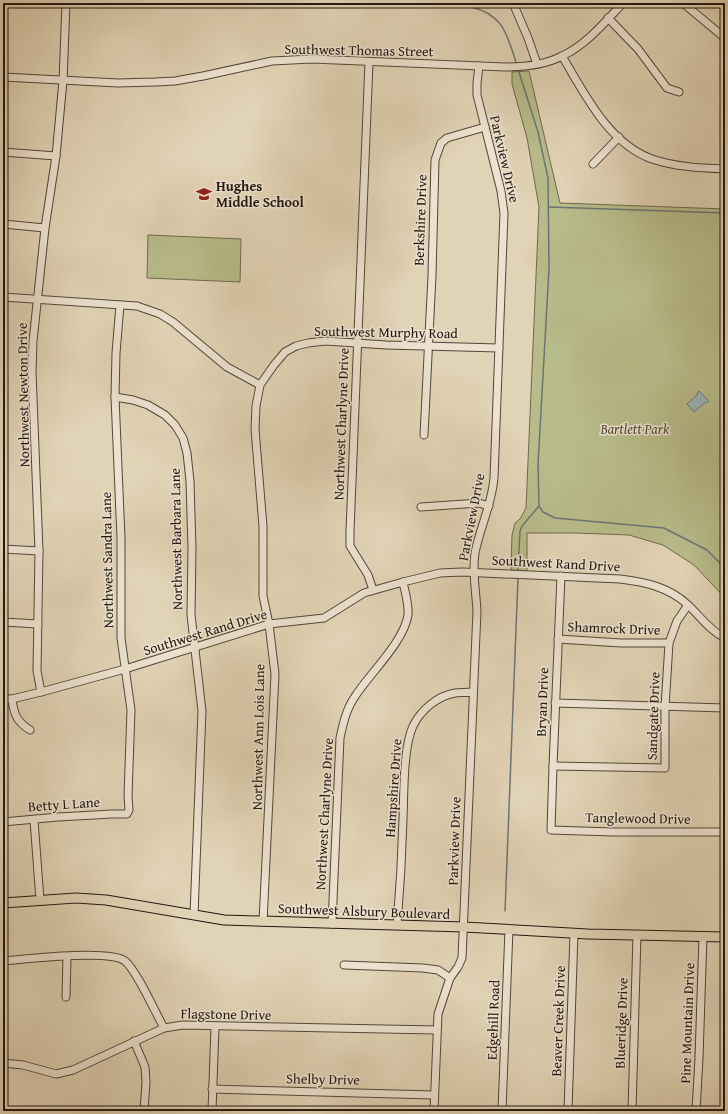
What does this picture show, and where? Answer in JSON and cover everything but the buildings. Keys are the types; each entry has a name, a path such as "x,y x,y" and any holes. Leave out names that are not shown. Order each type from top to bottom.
{"main road":[{"name":"Southwest Alsbury Boulevard","path":"3,903 76,898 106,900 224,920 725,937"}],"street":[{"name":"Northwest Newton Drive","path":"41,692 37,671 39,551 32,372 33,341 36,300 56,156 63,81 66,3"},
{"path":"513,3 537,64"},
{"name":"Southwest Thomas Street","path":"3,78 118,83 175,81 272,61 312,59 479,66 526,66 548,62 562,56 583,42 623,3"},
{"path":"683,3 725,38"},
{"path":"608,18 638,49 667,88 679,92"},
{"path":"562,56 600,117 627,145 650,158 663,162 690,168 725,169"},
{"name":"Northwest Charlyne Drive","path":"369,62 350,546 368,575 373,590"},
{"name":"Parkview Drive","path":"434,1111 437,1044 436,1030 438,1014 450,978 458,967 462,958 477,611 474,562 489,506 493,484 499,348 504,213 501,191 477,96 479,66"},
{"name":"Berkshire Drive","path":"424,435 435,160 441,143 447,138 486,127"},
{"path":"593,164 619,137"},
{"path":"3,152 56,156"},
{"path":"3,224 45,228"},
{"path":"3,297 137,306 160,314 173,322 227,367 260,385"},
{"name":"Northwest Sandra Lane","path":"120,305 116,353 115,397 121,538 121,638 131,710 128,796 129,810 127,814"},
{"name":"Southwest Murphy Road","path":"260,385 285,352 296,346 308,343 325,342 499,348"},
{"name":"Northwest Ann Lois Lane","path":"260,385 256,406 255,429 263,526 263,596 269,624 275,674 264,922"},
{"name":"Northwest Barbara Lane","path":"115,397 133,400 148,405 165,415 175,425 183,438 187,453 190,481 192,548 191,615 202,711 194,915"},
{"path":"421,507 479,503 489,506"},
{"path":"3,549 39,551"},
{"name":"Southwest Rand Drive","path":"3,699 12,699 125,670 269,624 324,618 356,597 373,590 449,572 620,579 644,582 663,588 688,605 707,624 725,638"},
{"name":"Bryan Drive","path":"551,830 561,576"},
{"name":"Northwest Charlyne Drive","path":"332,924 340,738 348,710 355,697 405,627 408,616 408,605 403,582"},
{"name":"Sandgate Drive","path":"553,766 665,768 665,707 669,643 677,621 688,605"},
{"path":"3,622 38,624"},
{"name":"Shamrock Drive","path":"558,639 621,643 669,643"},
{"name":"Hampshire Drive","path":"397,925 401,878 407,747 409,736 422,713 438,699 454,693 473,692"},
{"path":"12,699 15,716 23,726 30,730"},
{"path":"555,703 725,708"},
{"name":"Betty L Lane","path":"3,822 127,814"},
{"path":"34,820 40,900"},
{"name":"Tanglewood Drive","path":"551,830 613,832 725,832"},
{"name":"Edgehill Road","path":"502,1111 509,930"},
{"name":"Beaver Creek Drive","path":"568,1111 574,933"},
{"name":"Blueridge Drive","path":"632,1111 637,935"},
{"name":"Pine Mountain Drive","path":"696,1111 703,936"},
{"path":"3,960 113,956 124,960 132,969 164,1028"},
{"path":"66,997 67,957"},
{"path":"344,965 423,968 438,970 450,978"},
{"name":"Flagstone Drive","path":"3,1063 23,1065 56,1074 73,1070 164,1028 183,1025 216,1027 436,1030"},
{"path":"212,1111 216,1027"},
{"path":"134,1041 145,1067 146,1082 144,1111"},
{"name":"Shelby Drive","path":"212,1089 434,1095"}],"green space":[{"name":"Bartlett Park","path":"529,71 560,203 725,209 725,598 694,565 663,545 629,535 527,533 527,571 511,570 512,535 515,523 520,519 526,508 539,207 527,138 512,84 512,72"},
{"path":"148,235 241,239 240,282 147,278"}],"water":[{"path":"699,391 709,401 694,412 687,404 698,394 697,393"}],"waterway":[{"path":"395,3 471,7 491,15 503,28 517,65"},
{"path":"518,69 538,132 548,178 549,269 538,464 539,506 543,512 555,518 664,528 707,550 725,568"},
{"path":"549,207 725,213"},
{"path":"518,572 520,531 522,526 539,506"},
{"path":"505,911 518,578"}],"place":[{"name":"Hughes Middle School","path":"204,194"}]}
